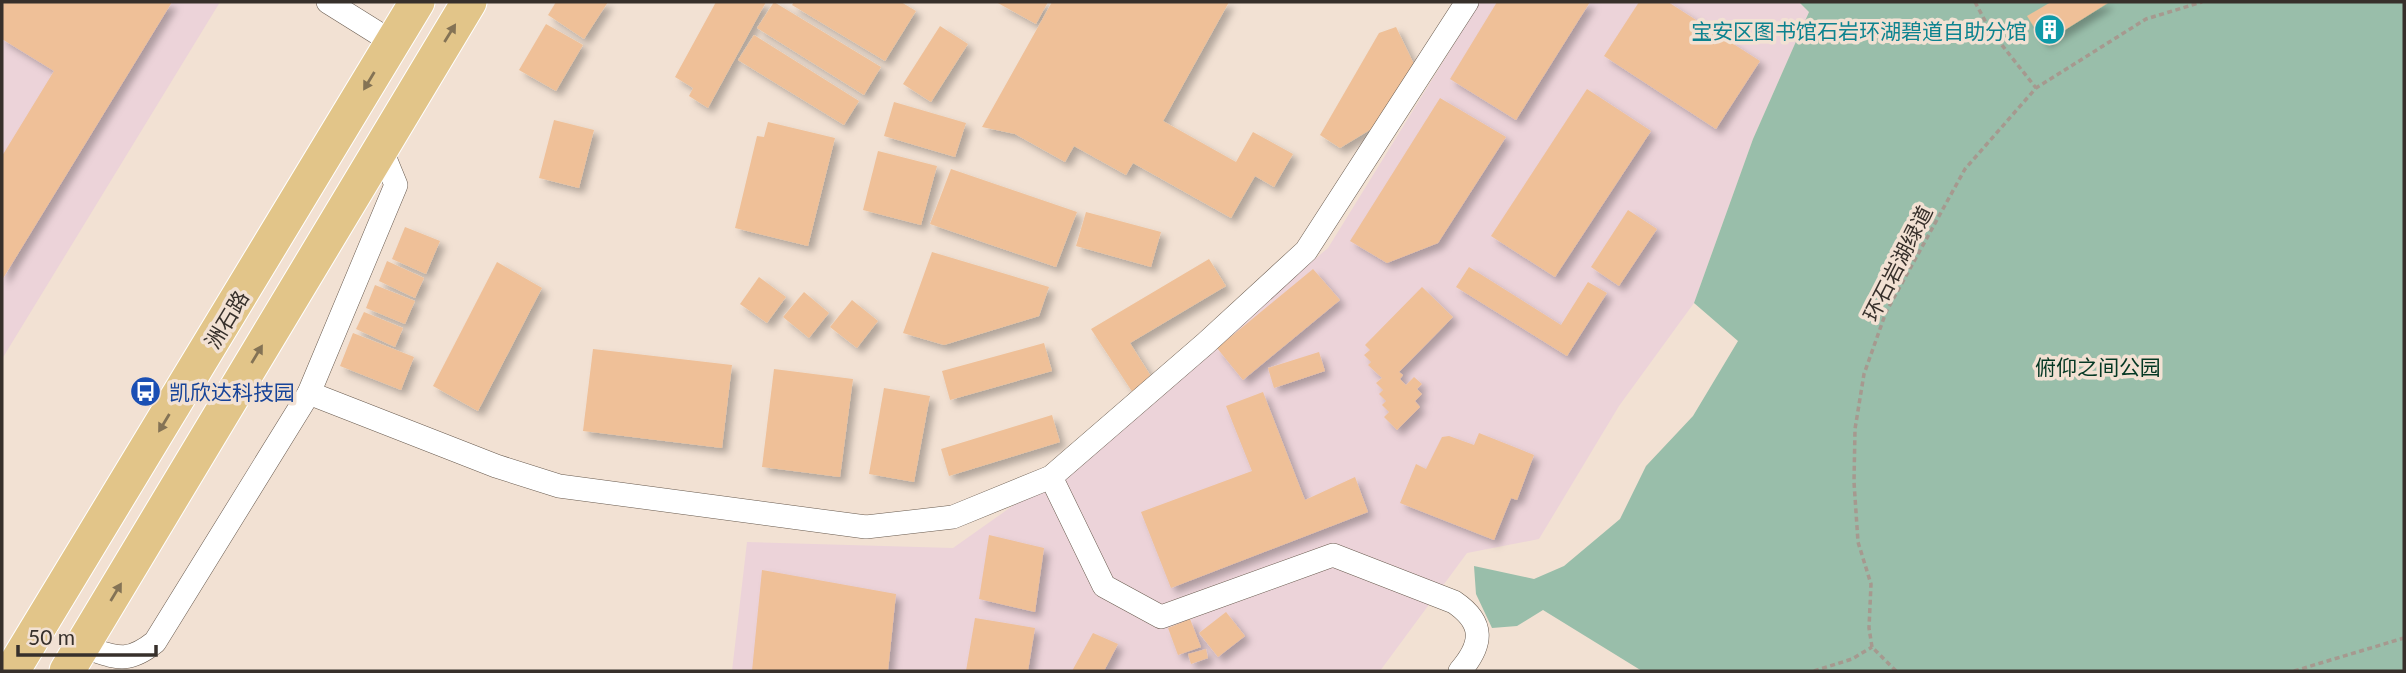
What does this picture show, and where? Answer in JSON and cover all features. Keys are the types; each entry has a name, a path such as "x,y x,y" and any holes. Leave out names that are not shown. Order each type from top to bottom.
{"main road":[{"name":"洲石路","path":"12,671 417,2"},
{"path":"75,659 380,146 469,2"}],"street":[{"path":"328,2 392,42"},
{"path":"309,393 496,466 559,486 866,527 953,517 1051,477 1206,343 1306,251 1467,2"},
{"path":"75,659 122,659 137,656 155,642 309,393 396,185 380,146"},
{"path":"1051,477 1104,586 1161,617 1333,555 1454,601 1469,612 1477,627 1477,646 1460,671"}],"path":[{"path":"1975,2 1990,30 2036,88"},
{"name":"环石岩湖绿道","path":"1872,647 1869,628 1871,584 1858,542 1854,482 1855,429 1864,374 1886,312 1965,169 2036,88 2146,19 2202,2"},
{"path":"2294,671 2404,638"},
{"path":"1814,671 1852,659 1872,647 1896,671"}],"shaded area":[{"path":"2,2 220,2 2,359"},
{"path":"1480,2 1799,2 1809,12 1753,139 1694,303 1619,406 1539,539 1467,553 1380,671 732,671 747,542 953,548 1086,454 1328,248"}],"green space":[{"name":"俯仰之间公园","path":"1799,2 2404,2 2404,671 1642,671 1543,610 1517,626 1492,628 1476,594 1474,566 1534,579 1564,566 1620,519 1646,466 1693,416 1738,341 1694,303 1753,139 1809,12"}],"building":[{"path":"2,2 172,2 2,280 2,156 54,71 2,39"},
{"path":"556,2 608,2 584,39 548,15"},
{"path":"716,2 766,2 708,108 689,96 693,88 675,77"},
{"path":"774,2 881,67 864,95 757,28"},
{"path":"794,2 901,2 916,11 885,61 792,5"},
{"path":"996,2 1048,2 1036,24"},
{"path":"1052,2 1229,2 1163,121 1236,162 1253,132 1293,154 1274,187 1255,176 1231,218 1133,163 1126,175 1074,146 1065,162 1015,134 982,127"},
{"path":"1497,2 1590,2 1516,120 1450,79"},
{"path":"1639,2 1668,2 1760,61 1716,129 1604,56"},
{"name":"宝安区图书馆石岩环湖碧道自助分馆","path":"2051,2 2108,3 2044,43 2027,16"},
{"path":"546,24 583,45 556,91 519,70"},
{"path":"940,26 968,44 931,102 903,84"},
{"path":"1396,27 1414,64 1378,125 1340,148 1320,135 1379,33"},
{"path":"754,35 859,101 844,125 738,60"},
{"path":"1587,89 1651,131 1555,277 1491,236"},
{"path":"1440,98 1506,137 1438,243 1387,263 1350,241"},
{"path":"894,102 966,123 955,157 884,136"},
{"path":"554,120 594,130 579,188 539,178"},
{"path":"768,122 835,138 808,246 735,228 757,136 764,137"},
{"path":"878,151 937,166 921,225 863,210"},
{"path":"951,169 1077,212 1056,267 930,224"},
{"path":"1628,210 1657,229 1619,286 1591,267"},
{"path":"1086,212 1161,232 1151,267 1076,246"},
{"path":"405,227 440,241 426,274 392,259"},
{"path":"932,252 1049,287 1039,316 944,345 903,333"},
{"path":"1209,259 1226,286 1130,343 1154,381 1133,393 1091,329"},
{"path":"387,261 424,278 415,298 379,281"},
{"path":"497,262 542,288 478,411 433,386"},
{"path":"1469,267 1561,325 1588,282 1607,293 1567,356 1456,287"},
{"path":"1313,269 1340,300 1243,380 1217,348"},
{"path":"759,277 786,297 767,323 740,304"},
{"path":"375,285 415,301 405,324 366,308"},
{"path":"1422,287 1453,317 1399,372 1403,375 1400,379 1406,385 1414,377 1422,384 1417,389 1422,394 1415,401 1420,407 1397,430 1384,417 1389,412 1382,405 1386,401 1379,394 1383,390 1376,383 1382,378 1368,365 1371,362 1364,355 1370,350 1365,345"},
{"path":"804,292 829,313 809,338 783,317"},
{"path":"852,300 878,321 857,348 830,327"},
{"path":"364,312 403,328 395,347 356,329"},
{"path":"353,333 414,357 401,390 340,366"},
{"path":"1044,343 1052,371 950,400 942,371"},
{"path":"593,349 732,365 722,448 583,431"},
{"path":"1319,352 1325,371 1274,388 1268,368"},
{"path":"774,369 853,379 840,477 762,467"},
{"path":"884,388 930,396 914,482 869,474"},
{"path":"1263,392 1305,500 1355,477 1368,512 1171,588 1141,512 1252,471 1226,406"},
{"path":"1052,415 1060,442 949,476 941,449"},
{"path":"1479,433 1534,455 1517,500 1511,498 1494,540 1400,503 1416,464 1426,469 1442,437 1449,436 1474,445"},
{"path":"989,535 1044,548 1035,612 979,599"},
{"path":"762,570 896,594 888,671 752,671"},
{"path":"1226,612 1245,636 1218,657 1199,633"},
{"path":"975,618 1035,628 1028,671 966,671"},
{"path":"1190,619 1201,647 1178,655 1168,628"},
{"path":"1093,633 1118,644 1104,671 1072,671"},
{"path":"1206,649 1208,658 1191,664 1188,654"}],"place":[{"name":"宝安区图书馆石岩环湖碧道自助分馆","path":"2050,30"},
{"name":"凯欣达科技园","path":"146,391"}]}
